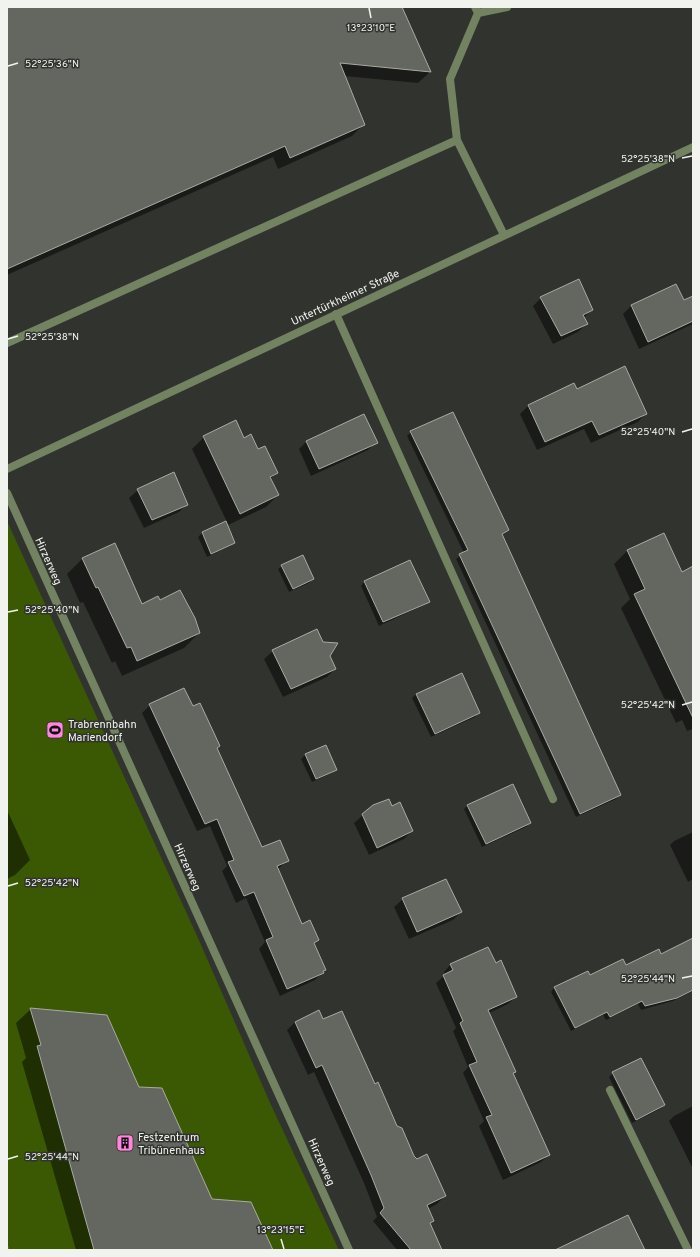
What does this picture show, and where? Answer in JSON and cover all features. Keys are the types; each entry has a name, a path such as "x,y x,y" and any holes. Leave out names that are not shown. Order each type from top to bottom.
{"street":[{"path":"504,235 457,140 450,79 477,10 507,7"},
{"path":"7,343 457,140"},
{"name":"Untertürkheimer Straße","path":"7,469 693,147"},
{"path":"336,314 552,799"},
{"name":"Hirzerweg","path":"7,493 349,1250"},
{"path":"610,1090 688,1250"}],"green space":[{"name":"Trabrennbahn Mariendorf","path":"7,521 198,938 271,1105 339,1250 7,1250"}],"building":[{"path":"7,7 402,7 431,72 340,63 365,125 290,158 285,146 7,269"},
{"path":"579,279 593,310 583,315 588,324 561,336 540,297"},
{"path":"676,284 684,300 693,296 693,321 648,342 631,305"},
{"path":"625,366 647,414 599,435 592,421 545,442 528,405 574,383 577,389"},
{"path":"453,412 509,530 502,534 621,795 580,814 459,554 468,550 410,431"},
{"path":"364,414 378,443 319,469 306,441"},
{"path":"236,420 244,438 251,434 258,449 265,446 278,473 270,477 279,495 240,514 203,436"},
{"path":"174,472 188,505 152,520 137,489"},
{"path":"226,521 235,543 211,554 202,532"},
{"path":"664,533 682,572 693,566 693,718 634,594 645,589 627,550"},
{"path":"115,543 142,604 158,596 160,600 180,590 195,618 200,633 137,661 131,647 127,648 98,587 96,588 82,558"},
{"path":"303,555 314,579 293,589 281,565"},
{"path":"410,560 430,602 383,622 364,581"},
{"path":"317,629 323,642 338,643 330,656 336,669 291,689 272,650"},
{"path":"462,673 480,713 435,734 416,694"},
{"path":"184,688 193,706 200,703 220,746 217,748 262,847 280,840 289,861 277,866 302,924 310,920 319,940 314,943 326,970 323,971 324,973 287,989 266,940 273,937 254,892 244,896 228,862 234,860 217,819 205,824 149,704"},
{"path":"326,745 337,770 316,779 305,754"},
{"path":"513,784 531,823 486,844 467,805"},
{"path":"389,799 392,806 400,802 413,831 377,848 362,814 373,805"},
{"path":"446,879 462,912 417,932 402,898"},
{"path":"693,938 693,990 677,998 645,1006 642,1001 610,1017 607,1012 575,1028 554,987 588,971 590,975 623,959 626,965 659,949 661,954"},
{"path":"488,947 496,963 501,960 517,997 488,1010 516,1072 513,1073 550,1155 511,1173 486,1117 492,1115 469,1065 477,1062 460,1023 463,1021 443,975 453,970 450,964"},
{"name":"Festzentrum Tribünenhaus","path":"30,1008 107,1015 139,1087 162,1088 212,1199 251,1202 273,1250 94,1250 37,1046 41,1045"},
{"path":"319,1010 323,1019 342,1011 375,1084 378,1082 397,1126 402,1128 414,1156 417,1159 427,1154 446,1196 427,1205 434,1221 430,1223 442,1250 411,1250 380,1213 384,1208 371,1175 322,1065 316,1068 295,1022"},
{"path":"641,1058 665,1105 636,1120 612,1072"},
{"path":"628,1215 645,1250 555,1250"}],"place":[{"name":"Trabrennbahn Mariendorf","path":"55,730"},
{"name":"Festzentrum Tribünenhaus","path":"125,1143"}]}
